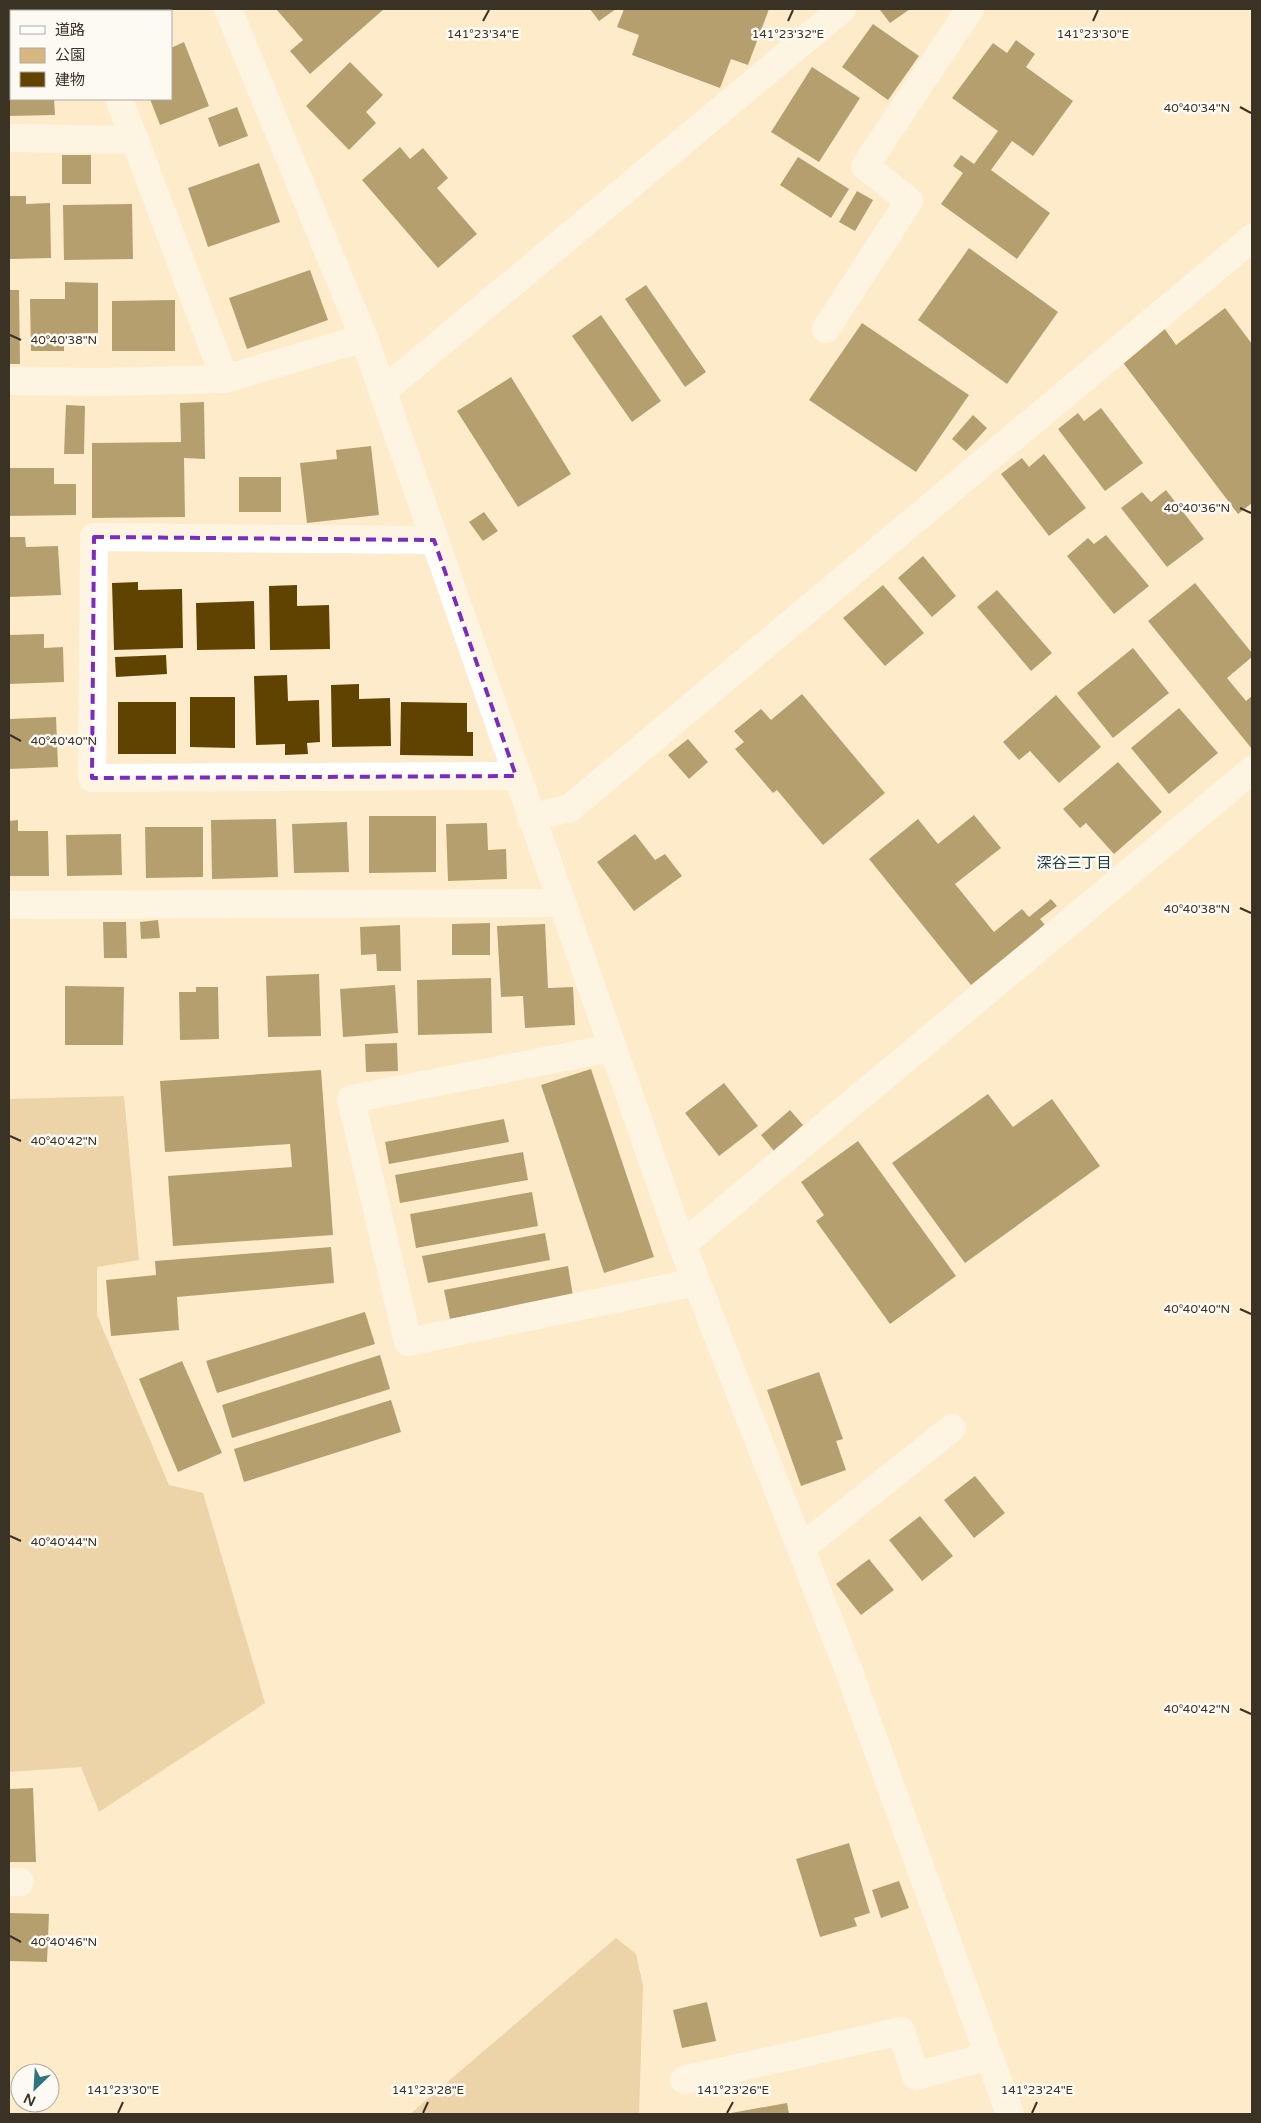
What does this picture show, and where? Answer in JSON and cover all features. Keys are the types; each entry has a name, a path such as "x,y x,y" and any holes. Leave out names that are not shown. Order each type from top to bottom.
{"street":[{"path":"228,9 364,338 682,1245 850,1674 1010,2114"},
{"path":"383,391 842,9"},
{"path":"826,329 909,201 865,166 970,9"},
{"path":"119,100 225,379"},
{"path":"9,138 135,140"},
{"path":"531,818 570,808 1252,238"},
{"path":"9,381 102,382 225,379 364,338"},
{"path":"434,540 94,536 92,778 516,776"},
{"path":"682,1245 1252,770"},
{"path":"9,905 562,903"},
{"path":"612,1048 352,1099 408,1342 696,1282"},
{"path":"801,1548 952,1428"},
{"path":"684,2080 901,2032 916,2076 989,2056"}],"highlighted area":[{"path":"94,537 434,540 516,776 92,778"}],"green space":[{"path":"124,1096 139,1260 97,1267 97,1315 169,1485 203,1493 265,1703 99,1812 81,1767 9,1772 9,1099"},
{"path":"616,1938 636,1954 643,1986 639,2114 410,2114"}],"building":[{"path":"9,9 54,9 10,10 9,24"},
{"path":"276,9 384,9 310,74 290,51 303,40"},
{"path":"590,9 616,9 599,21"},
{"path":"624,9 769,9 748,65 731,59 720,88 632,55 639,35 617,27"},
{"path":"910,9 890,23 880,10"},
{"path":"873,24 919,56 888,100 842,67"},
{"path":"1016,40 1035,54 1026,67 1073,101 1033,156 1012,141 991,170 1050,213 1017,259 941,204 963,173 953,166 961,155 974,164 998,131 952,98 993,43 1007,53"},
{"path":"184,42 209,106 160,125 150,100 172,100 172,48"},
{"path":"350,62 383,95 366,112 376,123 349,150 306,106"},
{"path":"812,67 860,98 819,162 771,132"},
{"path":"9,72 10,100 54,100 55,115 9,116"},
{"path":"237,107 248,136 219,147 208,118"},
{"path":"400,147 410,159 423,148 448,178 437,188 477,234 438,268 362,180"},
{"path":"62,155 91,155 91,184 62,184"},
{"path":"798,157 849,189 831,218 780,185"},
{"path":"259,163 280,222 208,247 188,188"},
{"path":"857,191 873,200 855,231 839,222"},
{"path":"9,196 26,196 26,204 50,203 51,258 9,259"},
{"path":"132,204 133,259 64,260 63,205"},
{"path":"969,248 1058,312 1007,384 918,320"},
{"path":"310,270 328,320 247,349 229,298"},
{"path":"65,282 98,283 98,333 64,334 64,351 31,351 30,299 65,299"},
{"path":"646,285 706,372 685,387 625,299"},
{"path":"9,290 19,290 20,364 9,364"},
{"path":"175,300 175,351 112,351 112,301"},
{"path":"1225,308 1252,344 1252,503 1238,514 1121,360 1164,328 1176,345"},
{"path":"601,315 661,401 632,422 572,336"},
{"path":"862,323 969,395 916,472 809,400"},
{"path":"511,377 571,474 518,507 457,411"},
{"path":"204,402 205,459 184,458 185,517 92,518 92,443 181,442 180,403"},
{"path":"66,405 85,406 84,454 64,454"},
{"path":"1101,408 1143,463 1105,491 1058,429 1078,413 1084,421"},
{"path":"973,415 987,428 966,451 952,439"},
{"path":"371,446 379,515 307,523 300,463 337,459 336,450"},
{"path":"1044,454 1086,508 1049,536 1001,474 1022,458 1029,467"},
{"path":"9,468 54,468 54,484 76,484 76,515 9,516"},
{"path":"239,477 281,477 281,512 239,512"},
{"path":"1166,490 1204,539 1167,567 1121,508 1142,492 1151,502"},
{"path":"484,512 498,531 483,541 469,522"},
{"path":"1106,535 1149,586 1114,614 1067,556 1088,538 1094,544"},
{"path":"9,537 25,537 26,547 58,546 61,595 9,597"},
{"path":"923,556 956,596 932,617 898,578"},
{"path":"138,582 138,590 182,589 183,648 114,650 112,583"},
{"path":"1195,583 1252,653 1252,657 1227,678 1246,701 1252,696 1252,749 1148,621"},
{"path":"297,585 297,606 329,605 330,649 270,650 269,586"},
{"path":"883,585 924,633 885,666 843,618"},
{"path":"997,590 1052,653 1031,671 977,607"},
{"path":"254,601 255,649 197,650 196,603"},
{"path":"44,634 44,648 63,647 64,682 9,684 9,635"},
{"path":"1133,648 1169,693 1113,738 1077,693"},
{"path":"166,655 167,674 116,677 115,657"},
{"path":"287,675 288,701 319,700 320,742 307,743 308,754 285,755 285,744 256,745 254,676"},
{"path":"359,684 359,699 390,698 391,746 332,747 331,685"},
{"path":"802,694 885,793 823,845 777,790 773,793 735,749 744,742 734,731 761,709 771,720"},
{"path":"1056,695 1101,747 1059,783 1030,751 1019,760 1003,742"},
{"path":"190,697 235,697 235,748 190,747"},
{"path":"118,702 176,702 176,754 118,754"},
{"path":"401,702 467,703 467,732 473,732 473,756 400,755"},
{"path":"1179,708 1218,753 1169,794 1131,748"},
{"path":"56,717 58,767 9,769 9,719"},
{"path":"688,739 708,762 689,779 668,755"},
{"path":"1118,762 1162,812 1114,854 1086,823 1080,828 1063,809"},
{"path":"974,815 1001,848 955,884 994,932 1022,909 1029,917 1051,899 1057,906 1040,919 1045,925 971,985 869,859 918,819 938,844"},
{"path":"369,816 436,816 436,872 369,873"},
{"path":"276,819 278,877 212,879 211,820"},
{"path":"18,820 18,831 48,831 49,876 9,876 9,821"},
{"path":"347,822 349,872 294,873 292,824"},
{"path":"487,823 488,850 506,849 507,879 448,881 446,824"},
{"path":"145,827 203,827 203,877 146,878"},
{"path":"121,834 122,875 67,876 66,835"},
{"path":"635,834 655,860 665,854 682,876 634,911 597,862"},
{"path":"158,920 160,938 141,939 140,922"},
{"path":"103,922 126,922 127,958 104,958"},
{"path":"490,923 490,955 452,955 452,924"},
{"path":"545,924 548,988 573,987 575,1025 525,1028 523,996 501,997 497,926"},
{"path":"400,925 401,971 377,971 376,954 361,955 360,927"},
{"path":"319,974 321,1036 268,1037 266,976"},
{"path":"491,978 492,1033 418,1035 417,980"},
{"path":"395,985 398,1033 343,1037 340,989"},
{"path":"65,986 124,987 123,1045 65,1045"},
{"path":"196,987 218,987 219,1039 180,1040 179,992 196,992"},
{"path":"397,1043 398,1071 366,1072 365,1044"},
{"path":"591,1069 654,1257 604,1273 541,1085"},
{"path":"321,1070 333,1235 173,1246 168,1176 292,1167 290,1144 165,1152 160,1081"},
{"path":"724,1083 758,1126 719,1156 685,1113"},
{"path":"988,1094 1013,1127 1052,1099 1100,1166 965,1263 892,1163"},
{"path":"790,1110 803,1125 774,1151 761,1135"},
{"path":"504,1119 509,1142 389,1164 385,1142"},
{"path":"858,1141 956,1276 890,1324 816,1221 824,1215 801,1182"},
{"path":"523,1152 528,1180 400,1203 395,1175"},
{"path":"532,1192 538,1226 416,1248 410,1214"},
{"path":"545,1233 550,1260 428,1283 422,1256"},
{"path":"331,1247 334,1283 177,1297 179,1330 111,1336 106,1280 156,1275 155,1261"},
{"path":"568,1266 573,1296 450,1319 444,1290"},
{"path":"365,1312 375,1344 217,1393 206,1361"},
{"path":"380,1355 390,1389 232,1438 222,1405"},
{"path":"182,1361 222,1453 178,1472 139,1379"},
{"path":"819,1372 843,1439 836,1441 846,1470 801,1486 767,1390"},
{"path":"391,1400 401,1432 244,1482 234,1449"},
{"path":"975,1476 1005,1513 974,1538 944,1500"},
{"path":"920,1516 953,1556 922,1581 889,1540"},
{"path":"869,1559 894,1590 861,1615 836,1584"},
{"path":"33,1788 36,1862 9,1862 9,1789"},
{"path":"849,1843 870,1913 854,1918 857,1926 820,1937 796,1859"},
{"path":"899,1881 909,1908 881,1918 872,1890"},
{"path":"9,1913 49,1914 47,1962 9,1961"},
{"path":"707,2002 716,2041 682,2048 673,2010"},
{"path":"787,2103 789,2114 731,2114 731,2113"}],"district":[{"name":"深谷三丁目","path":"1074,863"}]}
